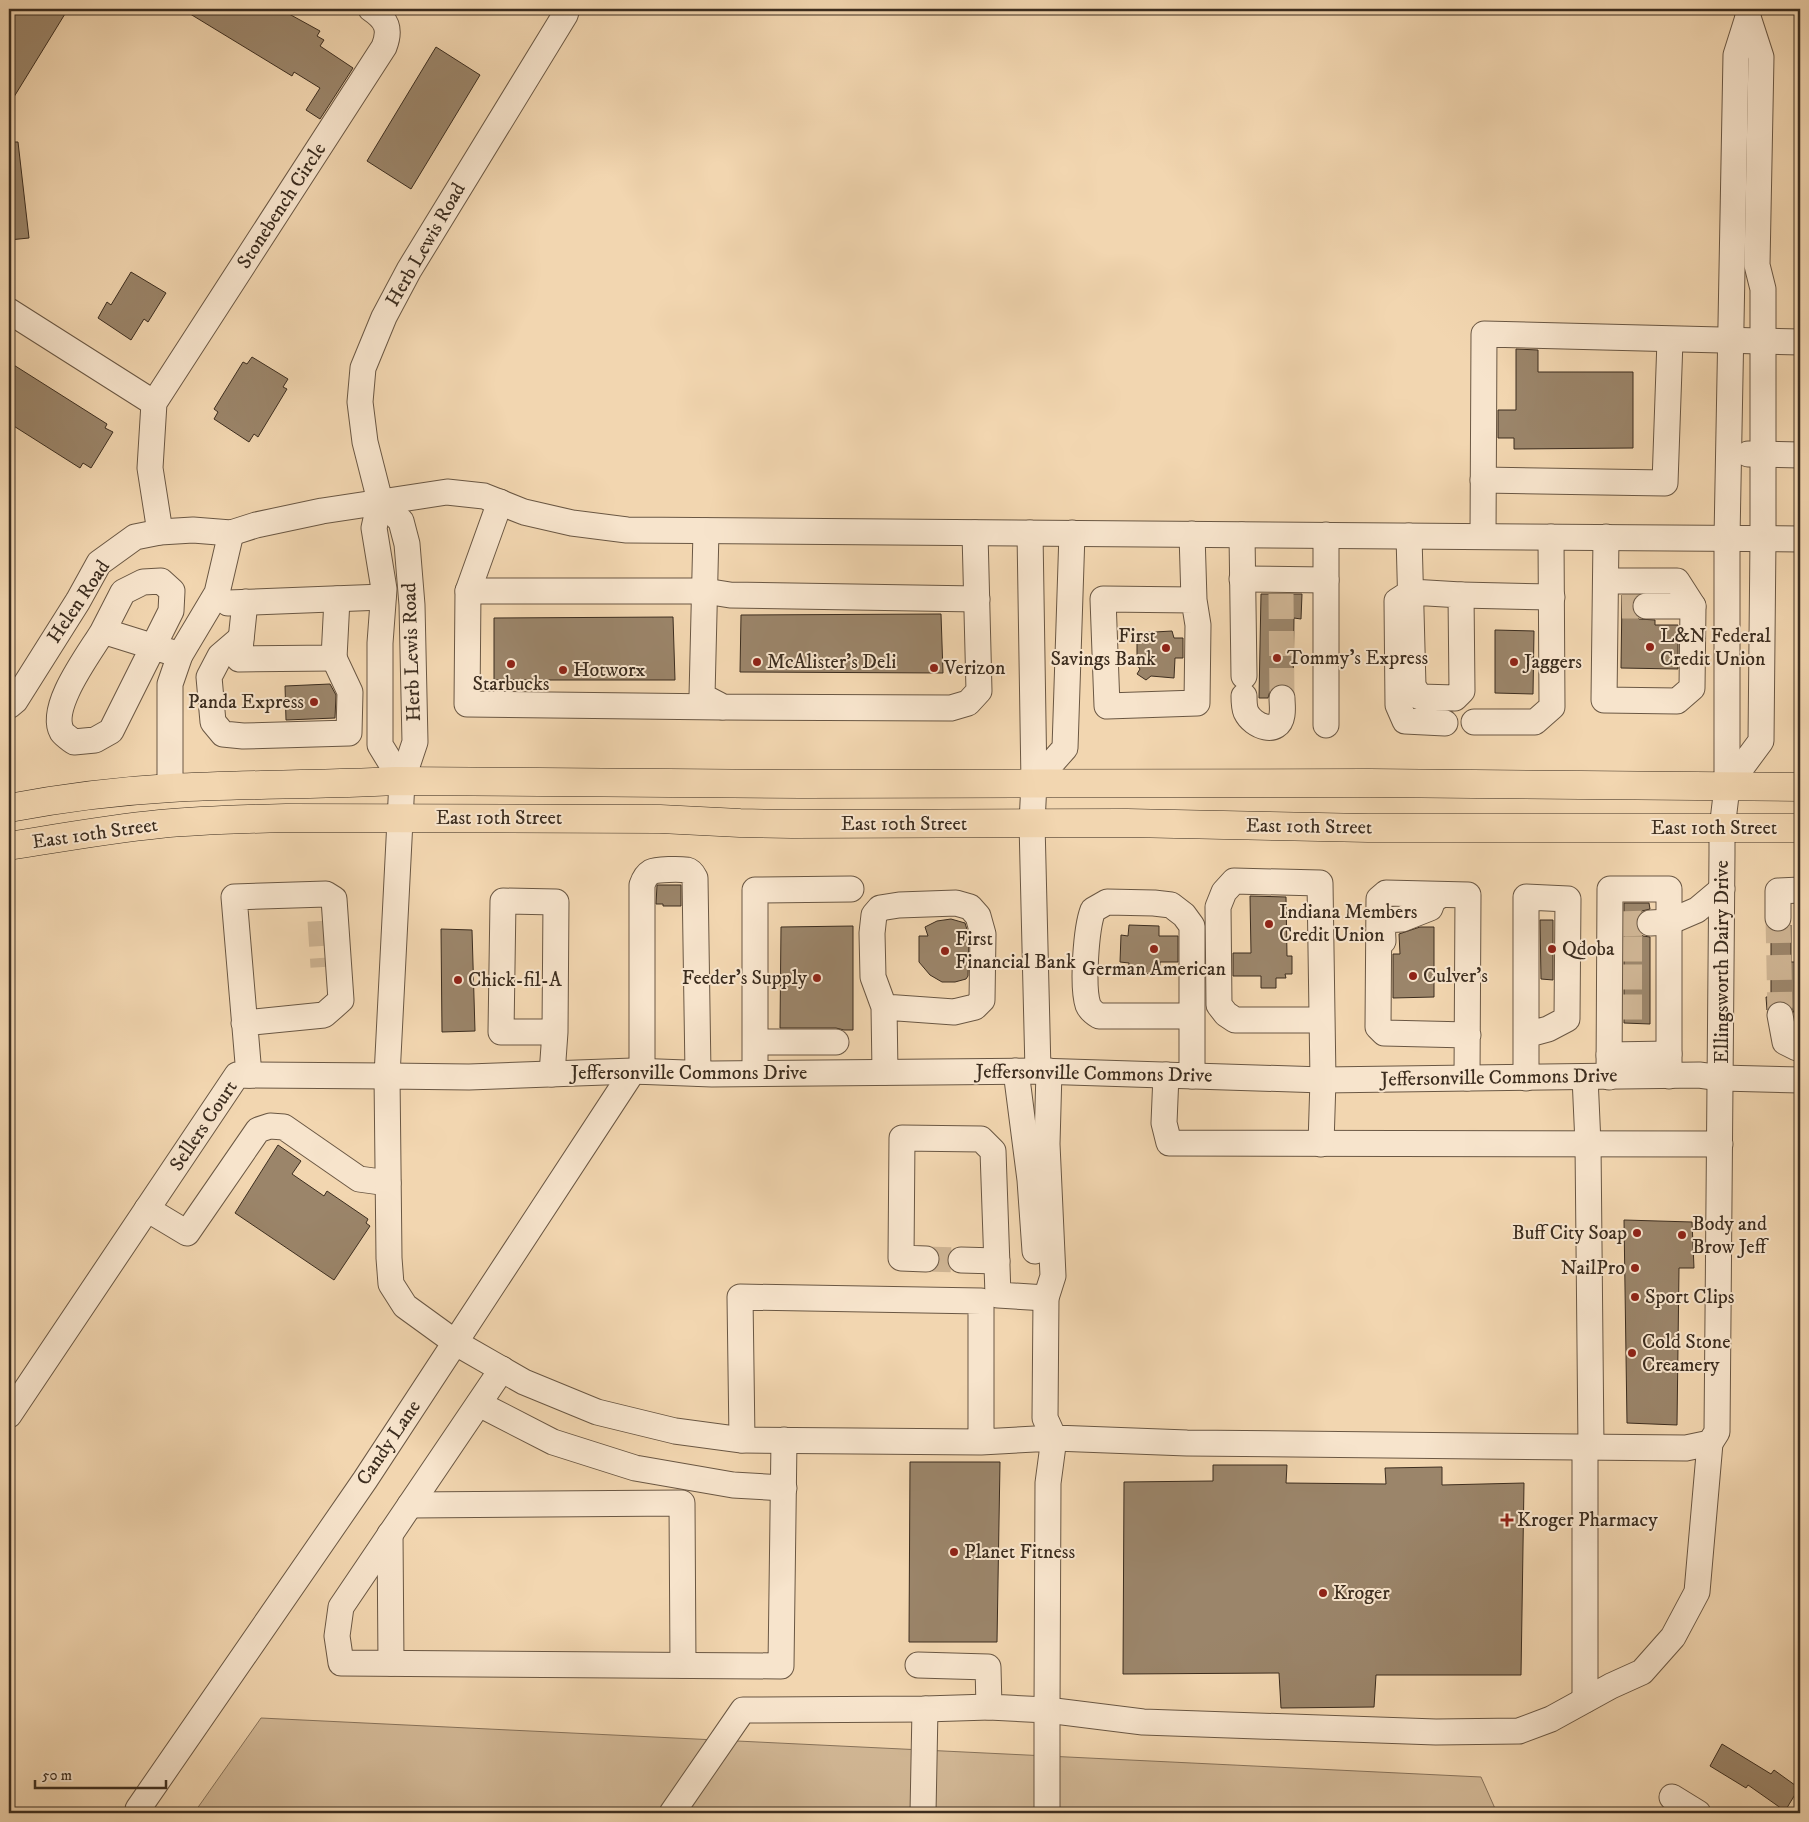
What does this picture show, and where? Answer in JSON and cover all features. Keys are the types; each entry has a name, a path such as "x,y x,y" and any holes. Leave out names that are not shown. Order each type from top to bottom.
{"main road":[{"name":"East 10th Street","path":"9,808 170,788 402,781 802,784 1361,783 1800,787"},
{"name":"East 10th Street","path":"9,846 130,827 192,821 278,818 660,819 792,824 1146,824 1368,828 1800,828"}],"street":[{"name":"Stonebench Circle","path":"160,532 150,468 154,403 384,47 388,37 386,24 381,16 372,9"},
{"name":"Herb Lewis Road","path":"402,781 380,745 380,643 384,589 374,528 380,501 366,442 360,402 363,368 384,317 409,270 567,9"},
{"name":"Ellingsworth Dairy Drive","path":"672,1813 743,1710 990,1707 1047,1710 1143,1722 1436,1732 1519,1731 1551,1719 1642,1672 1673,1637 1697,1592 1710,1443 1718,1432 1722,829 1727,787 1728,454 1736,55 1748,17 1761,57 1757,265 1763,289 1764,538 1761,741 1727,787"},
{"path":"9,312 154,403"},
{"path":"1483,536 1484,334 1730,342 1800,342"},
{"path":"1483,480 1665,483 1670,340"},
{"path":"1728,454 1800,455"},
{"name":"Helen Road","path":"9,706 15,701 99,564 135,537 160,532 193,530 231,533 322,512 380,501 447,492 484,496 524,512 572,523 627,530 1800,539"},
{"name":"Herb Lewis Road","path":"380,501 401,521 406,544 412,605 415,742 402,781 401,818"},
{"path":"500,502 468,591 467,704 951,708 968,703 979,691 975,533"},
{"path":"706,530 694,591 702,696 723,706"},
{"path":"170,788 170,684 180,655 217,593 231,533"},
{"path":"1030,533 1034,783 1032,824 1034,1071 1030,1180 1038,1286 1046,1298"},
{"path":"1034,783 1065,748 1072,533"},
{"path":"1192,534 1194,600 1198,625 1197,703 1107,706 1103,599 1194,600"},
{"path":"1242,535 1246,711 1252,720 1261,727 1271,728 1278,723 1282,716 1282,698"},
{"path":"1326,535 1326,725"},
{"path":"1409,536 1413,686 1420,697 1455,698 1462,691 1462,595"},
{"path":"1474,722 1535,722 1552,707 1551,537"},
{"path":"1606,537 1606,580 1624,606 1604,700 1676,700 1692,688 1693,606 1677,582 1606,580"},
{"path":"1242,580 1282,587 1326,580"},
{"path":"161,581 172,591 171,611 111,731 95,740 74,742 63,733 59,721 65,692 103,631 123,592 143,582 161,581"},
{"path":"468,591 694,591 730,595 977,599"},
{"path":"485,704 483,612 502,603 665,605 694,591"},
{"path":"1445,722 1405,722 1398,705 1397,601 1411,592 1552,598"},
{"path":"211,604 383,598"},
{"path":"241,638 220,656 209,677 213,722 223,734 243,736 349,733 350,692 334,658 337,599"},
{"path":"246,602 239,659 334,658"},
{"path":"1624,606 1693,606"},
{"path":"103,631 180,655"},
{"path":"401,818 387,1076 391,1284 405,1306 456,1343 524,1382 597,1412 675,1431 742,1440 982,1442 1054,1438 1187,1443 1686,1448 1710,1443"},
{"path":"638,1071 642,885 650,873 657,870 688,870 696,878 698,1073"},
{"path":"1321,1144 1323,1080 1320,883 1234,881 1224,892 1218,907 1219,1005 1226,1014 1235,1020 1322,1020"},
{"path":"756,1073 755,890 851,889"},
{"path":"1585,1700 1588,1447 1588,1144 1613,1007 1613,924 1610,889 1670,890 1659,922 1659,1007 1669,1065"},
{"path":"1659,922 1697,910 1722,889"},
{"path":"1778,918 1778,891 1800,890"},
{"path":"1467,1078 1468,1035 1468,895 1437,897 1386,893 1380,899 1378,1027 1384,1033 1468,1035"},
{"path":"314,894 320,921"},
{"path":"244,1023 324,1015 341,1000 334,899 326,894 234,897 244,1023 249,1075"},
{"path":"1407,1033 1390,1022 1384,1013 1382,920 1402,919 1430,908 1437,897"},
{"path":"1526,1035 1543,1032 1567,1019 1568,899 1526,897 1526,1035 1526,1078"},
{"path":"552,1074 555,1032 556,902 503,901 501,1032 555,1032"},
{"path":"1192,1016 1099,1016 1093,1012 1088,1006 1086,990 1087,935 1088,922 1092,910 1107,902 1154,903 1171,906 1184,915 1192,926 1192,1016 1192,1076"},
{"path":"884,1008 954,1012 975,1007 982,1000 983,934 978,916 970,907 956,903 899,905 880,908 874,915 872,933 873,977 884,1008 884,1072"},
{"path":"323,967 324,1015"},
{"path":"1780,1015 1785,1042 1800,1048"},
{"path":"756,1042 836,1042"},
{"name":"Jeffersonville Commons Drive","path":"387,1076 469,1077 638,1071 698,1073 1034,1071 1323,1080 1526,1078 1601,1069 1669,1065 1699,1076 1800,1080"},
{"name":"Candy Lane","path":"138,1809 370,1472 638,1071"},
{"path":"1034,1071 1046,1144 1053,1276 1046,1298 1045,1418 1054,1438 1048,1483 1047,1813"},
{"name":"Sellers Court","path":"9,1415 237,1075 387,1076"},
{"path":"1166,1075 1164,1123 1169,1143 1720,1144"},
{"path":"148,1209 187,1233 258,1130 270,1126 284,1128 359,1178 388,1183"},
{"path":"926,1259 901,1258 902,1138 981,1139 993,1151 997,1261 989,1298 982,1442"},
{"path":"961,1260 997,1261"},
{"path":"742,1440 740,1297 1046,1298"},
{"path":"502,1369 341,1607 337,1636 342,1663 781,1666 784,1440"},
{"path":"479,1404 553,1442 635,1468 733,1485 784,1488"},
{"path":"682,1477 683,1665"},
{"path":"410,1505 682,1503"},
{"path":"390,1534 391,1663"},
{"path":"918,1665 988,1667 990,1707"},
{"path":"923,1813 925,1709"},
{"path":"1672,1797 1698,1813"}],"shaded area":[{"path":"261,1718 1481,1777 1497,1813 194,1813"}],"building":[{"path":"9,9 68,9 9,105"},
{"path":"182,9 280,9 320,31 317,36 324,40 320,46 353,68 320,119 306,110 320,88 294,72 292,76"},
{"path":"436,47 480,75 411,189 367,161"},
{"path":"9,142 18,142 29,238 9,240"},
{"path":"131,272 166,293 148,322 144,319 131,340 98,318 107,302 111,305"},
{"path":"1516,349 1538,350 1538,372 1633,372 1633,448 1514,449 1514,438 1498,438 1498,410 1516,410"},
{"path":"252,357 288,379 283,387 287,389 258,437 254,434 249,442 214,419 218,412 214,409 243,362 247,364"},
{"path":"9,362 107,424 105,428 113,432 91,468 83,463 80,468 9,423"},
{"name":"Tommy's Express","path":"1261,594 1302,594 1301,619 1294,618 1293,689 1288,685 1282,684 1275,686 1270,691 1268,698 1259,698"},
{"name":"L&N Federal Credit Union","path":"1622,595 1637,595 1633,599 1632,606 1634,614 1639,619 1655,620 1655,625 1678,625 1678,669 1621,668"},
{"path":"941,614 943,673 740,672 741,615"},
{"path":"673,617 675,680 494,680 494,618"},
{"name":"Jaggers","path":"1495,630 1534,631 1533,694 1495,693"},
{"name":"First Savings Bank","path":"1172,631 1174,638 1183,638 1183,658 1175,658 1174,678 1151,676 1146,680 1137,674 1140,669 1137,665 1137,633"},
{"name":"Panda Express","path":"330,684 336,695 335,718 286,720 285,686"},
{"path":"657,885 681,885 681,906 656,904"},
{"name":"Indiana Members Credit Union","path":"1250,896 1286,897 1287,956 1292,956 1292,974 1285,974 1286,978 1276,978 1276,988 1261,988 1261,976 1233,976 1233,953 1251,953"},
{"path":"1624,903 1649,903 1650,909 1642,911 1637,916 1636,923 1638,931 1643,936 1650,937 1650,1024 1624,1023"},
{"name":"First Financial Bank","path":"951,919 965,923 969,936 968,976 966,979 955,982 942,982 930,975 919,962 919,936 928,936 925,927 937,921"},
{"path":"1540,920 1553,920 1553,980 1541,979"},
{"name":"German American","path":"1129,925 1159,926 1159,936 1178,936 1178,962 1160,962 1160,974 1128,973 1129,963 1120,962 1121,935 1128,936"},
{"path":"1791,925 1791,962 1800,962 1800,1015 1795,1015 1791,1006 1784,1001 1777,1001 1771,1004 1767,1010 1766,997 1771,997 1771,930 1785,931"},
{"name":"Feeder's Supply","path":"853,926 853,1030 836,1028 780,1028 781,927"},
{"name":"Culver's","path":"1420,927 1434,927 1434,997 1393,998 1393,954 1400,954 1399,934"},
{"name":"Chick-fil-A","path":"441,929 472,930 475,1031 442,1032"},
{"path":"278,1145 301,1161 292,1174 324,1196 327,1191 368,1219 366,1223 370,1226 334,1280 235,1213"},
{"path":"1624,1220 1692,1222 1694,1268 1679,1268 1677,1425 1627,1423"},
{"name":"Planet Fitness","path":"910,1462 1000,1462 997,1642 909,1642"},
{"name":"Kroger","path":"1213,1465 1287,1465 1286,1483 1386,1484 1385,1468 1442,1467 1442,1485 1524,1483 1521,1675 1376,1675 1374,1707 1281,1708 1279,1673 1123,1674 1124,1482 1213,1481"},
{"path":"1722,1744 1771,1774 1774,1770 1799,1788 1785,1811 1748,1785 1746,1788 1710,1766"}],"tunnel":[{"path":"1281,594 1282,698"},
{"path":"1622,606 1646,606"},
{"path":"1778,918 1780,1015"},
{"path":"320,921 323,967"},
{"path":"1617,924 1650,923"},
{"path":"1617,949 1650,949"},
{"path":"1617,977 1650,977"},
{"path":"1617,1007 1650,1007"},
{"path":"926,1259 961,1260"}],"place":[{"name":"L&N Federal Credit Union","path":"1650,647"},
{"name":"First Savings Bank","path":"1166,648"},
{"name":"Tommy's Express","path":"1277,658"},
{"name":"McAlister's Deli","path":"757,662"},
{"name":"Jaggers","path":"1514,662"},
{"name":"Starbucks","path":"511,664"},
{"name":"Verizon","path":"934,668"},
{"name":"Hotworx","path":"563,670"},
{"name":"Panda Express","path":"314,702"},
{"name":"Indiana Members Credit Union","path":"1269,924"},
{"name":"German American","path":"1154,949"},
{"name":"Qdoba","path":"1552,949"},
{"name":"First Financial Bank","path":"945,951"},
{"name":"Culver's","path":"1413,976"},
{"name":"Feeder's Supply","path":"817,978"},
{"name":"Chick-fil-A","path":"458,980"},
{"name":"Buff City Soap","path":"1637,1233"},
{"name":"Body and Brow Jeff","path":"1682,1235"},
{"name":"NailPro","path":"1635,1268"},
{"name":"Sport Clips","path":"1635,1297"},
{"name":"Cold Stone Creamery","path":"1632,1353"},
{"name":"Kroger Pharmacy","path":"1507,1520"},
{"name":"Planet Fitness","path":"954,1552"},
{"name":"Kroger","path":"1323,1593"}]}
